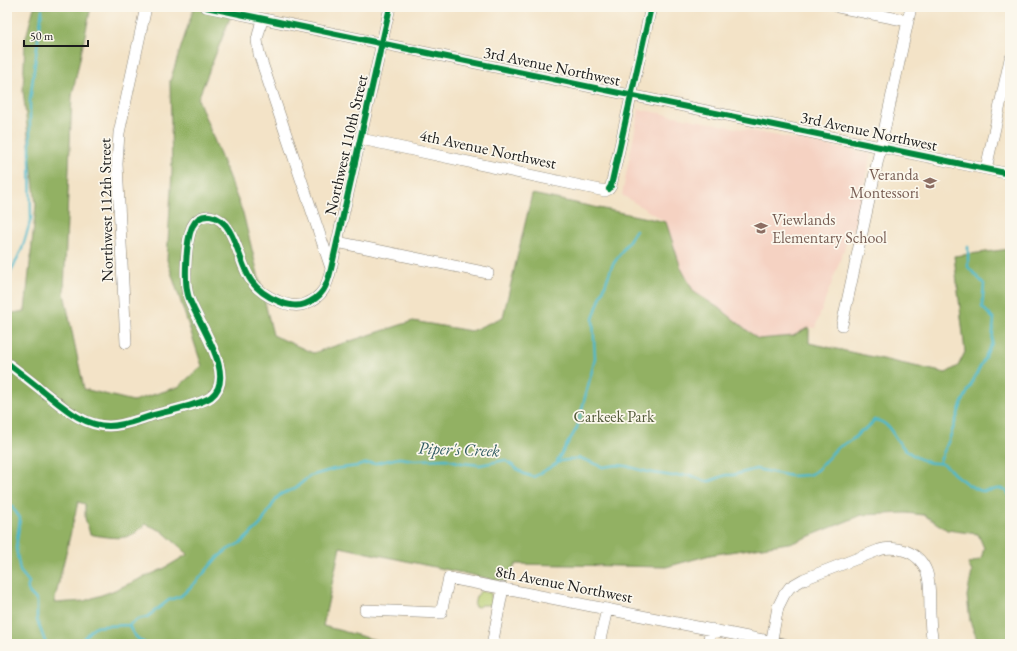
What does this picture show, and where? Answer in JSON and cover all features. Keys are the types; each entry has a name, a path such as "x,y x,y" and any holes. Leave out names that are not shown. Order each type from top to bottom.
{"street":[{"name":"Northwest 112th Street","path":"126,343 118,156 119,133 146,7"},
{"name":"3rd Avenue Northwest","path":"206,7 1010,174"},
{"name":"Northwest 110th Street","path":"7,363 69,412 89,423 99,425 110,426 127,423 211,397 218,389 220,384 220,370 213,348 193,308 188,294 186,275 190,233 196,221 204,216 215,216 222,221 233,238 251,282 258,290 281,303 303,305 314,301 326,288 332,269 390,7"},
{"path":"631,96 651,7"},
{"path":"838,7 908,21"},
{"path":"842,325 911,7"},
{"path":"262,19 257,40 259,54 332,269"},
{"path":"986,169 1010,59"},
{"name":"4th Avenue Northwest","path":"361,139 605,191 612,186 631,96"},
{"path":"337,242 488,273"},
{"path":"772,643 778,607 784,595 790,588 804,579 879,550 889,548 900,549 910,553 920,561 926,569 930,585 930,619 933,644"},
{"name":"8th Avenue Northwest","path":"364,610 441,613 449,578 711,629 772,643 784,644"},
{"path":"493,640 503,588"},
{"path":"599,644 607,609"},
{"path":"708,644 711,629"}],"shaded area":[{"name":"Viewlands Elementary School","path":"639,109 871,154 856,223 850,233 815,328 809,327 793,336 758,339 722,310 694,292 681,268 666,222 622,195"}],"green space":[{"name":"Carkeek Park","path":"34,7 91,7 72,96 64,293 84,389 133,401 178,387 202,366 167,260 172,171 170,81 194,7 206,7 232,13 198,99 243,213 273,335 313,353 413,321 471,331 503,317 532,194 666,222 681,268 694,292 722,310 758,339 793,336 809,327 809,343 946,373 958,366 965,352 954,256 1010,249 1010,644 987,644 978,642 970,621 967,596 972,572 968,564 981,559 984,548 978,534 947,530 924,515 906,513 862,515 795,542 710,555 666,567 516,564 505,582 340,547 323,626 391,644 7,644 7,314 25,311 36,205 23,91 25,41","holes":["78,502 85,504 85,518 90,534 121,538 134,534 146,524 162,531 188,554 163,569 110,592 84,601 54,603"]},
{"path":"480,591 491,593 493,601 492,605 481,605 478,607 474,606 476,596"}],"waterway":[{"path":"7,285 11,271 22,249 31,219 30,100 42,10"},
{"path":"557,461 577,428 595,359 593,319 597,307 612,266 636,230"},
{"path":"939,463 961,405 992,343 994,319 982,307 984,284 968,267 968,247"},
{"name":"Piper's Creek","path":"78,644 94,627 129,625 138,619 147,617 169,600 181,596 197,581 216,559 227,550 242,542 261,524 276,499 281,494 294,489 310,476 334,469 399,458 415,460 446,459 480,465 505,460 524,474 534,477 561,461 580,458 603,467 617,465 626,466 672,476 690,475 704,481 710,481 726,475 733,475 756,469 791,476 808,475 818,469 837,448 853,439 861,431 868,428 874,420 880,421 888,427 906,450 922,460 945,465 954,474 975,489 983,491 1004,489 1010,496"},
{"path":"7,500 20,518 16,548 20,571 29,582 29,593 37,601 37,620 46,644"},
{"path":"129,625 140,641 146,644"}],"cycle path":[{"path":"206,7 1010,174"},
{"path":"7,363 74,415 91,423 100,425 115,426 126,424 192,405 211,397 218,388 220,376 218,362 213,348 192,306 187,288 187,251 192,227 196,221 205,216 210,216 221,221 229,230 250,279 266,295 288,304 302,305 316,298 320,294 326,286 331,269 390,7"},
{"path":"609,189 611,186 651,7"}],"place":[{"name":"Veranda Montessori","path":"930,183"},
{"name":"Viewlands Elementary School","path":"761,228"}]}
